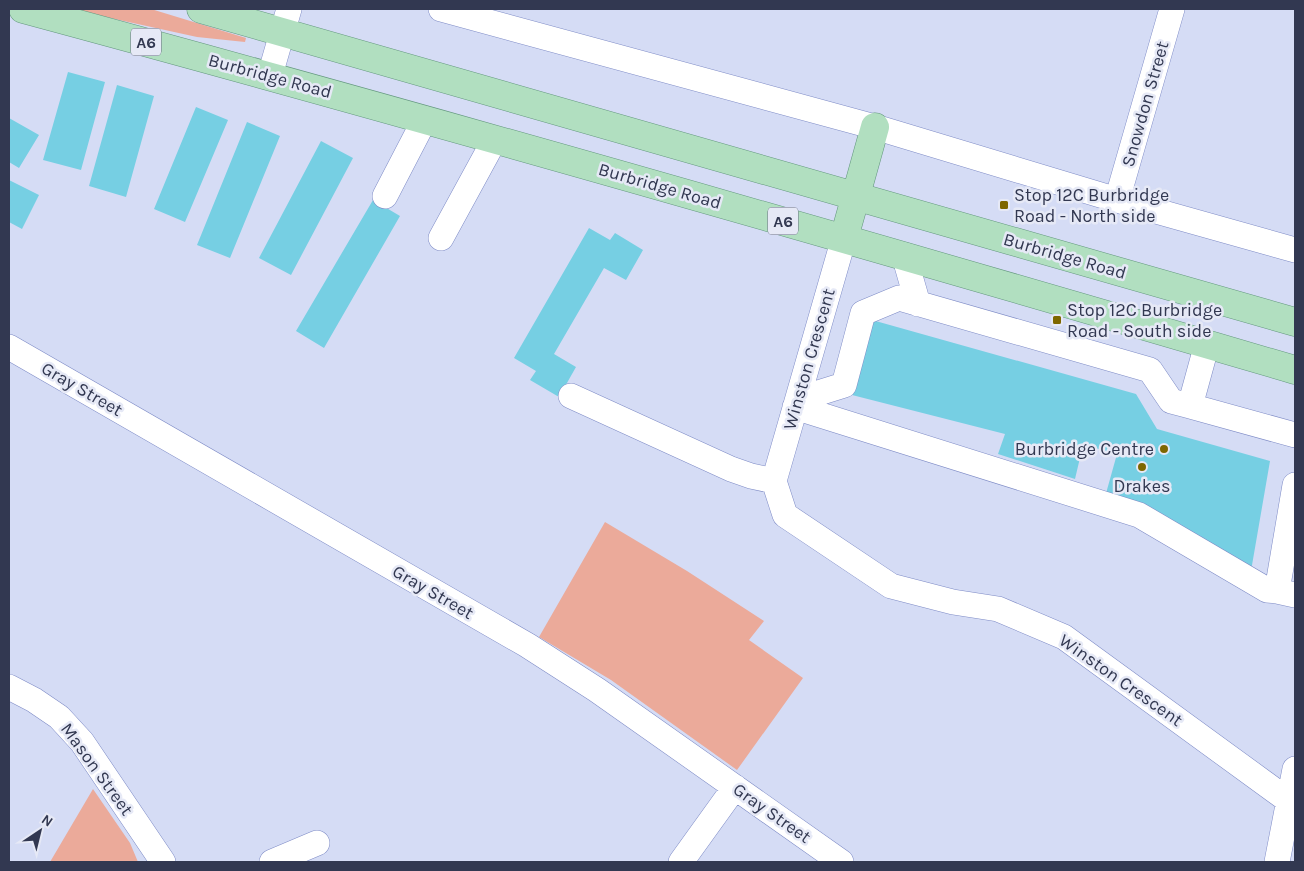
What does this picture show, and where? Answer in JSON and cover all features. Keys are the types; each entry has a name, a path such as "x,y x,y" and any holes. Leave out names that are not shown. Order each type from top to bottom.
{"main road":[{"name":"Burbridge Road","path":"23,9 270,76 904,255 1295,370"},
{"name":"Burbridge Road","path":"201,9 286,20 856,196 1295,322"},
{"path":"844,238 875,127"}],"street":[{"path":"441,9 875,127 1117,200 1295,250"},
{"name":"Snowdon Street","path":"1117,200 1172,9"},
{"path":"270,76 286,20"},
{"path":"385,196 425,120"},
{"path":"440,238 495,139"},
{"name":"Winston Crescent","path":"844,238 774,481 784,514 891,586 953,602 998,609 1064,637 1288,801"},
{"path":"904,255 918,304"},
{"path":"797,400 844,385 863,313 899,298 1150,370 1171,401 1295,435"},
{"path":"1190,406 1207,344"},
{"name":"Gray Street","path":"9,347 527,645 597,690 842,862"},
{"path":"572,396 731,469 774,481"},
{"path":"797,400 1138,515 1267,590 1286,593 1295,485"},
{"name":"Mason Street","path":"12,695 59,717 82,742 162,862"},
{"path":"1277,862 1295,768"},
{"path":"681,862 735,787"},
{"path":"272,862 317,843"}],"shaded area":[{"path":"69,9 151,9 246,38 245,42 197,37"},
{"path":"605,522 687,571 764,621 749,640 803,678 737,770 611,680 539,637"},
{"path":"93,789 130,843 138,862 50,862"}],"building":[{"path":"68,72 105,82 81,170 43,160"},
{"path":"117,85 154,96 126,197 89,186"},
{"path":"196,107 228,120 185,222 154,209"},
{"path":"9,118 39,135 19,168 9,162"},
{"path":"247,122 280,136 230,258 197,245"},
{"path":"321,141 353,158 291,275 259,258"},
{"path":"9,180 39,195 22,229 9,222"},
{"path":"373,200 400,216 324,348 296,331"},
{"path":"589,228 610,240 615,233 643,250 626,280 604,268 554,354 576,367 559,397 530,380 536,371 514,358"},
{"name":"Burbridge Centre","path":"872,320 1136,394 1157,429 1270,461 1251,571 1105,497 1117,454 1083,445 1075,479 998,454 1005,434 852,395"}],"place":[{"name":"Stop 12C Burbridge Road - North side","path":"1004,205"},
{"name":"Stop 12C Burbridge Road - South side","path":"1057,320"},
{"name":"Burbridge Centre","path":"1164,449"},
{"name":"Drakes","path":"1142,467"}]}
